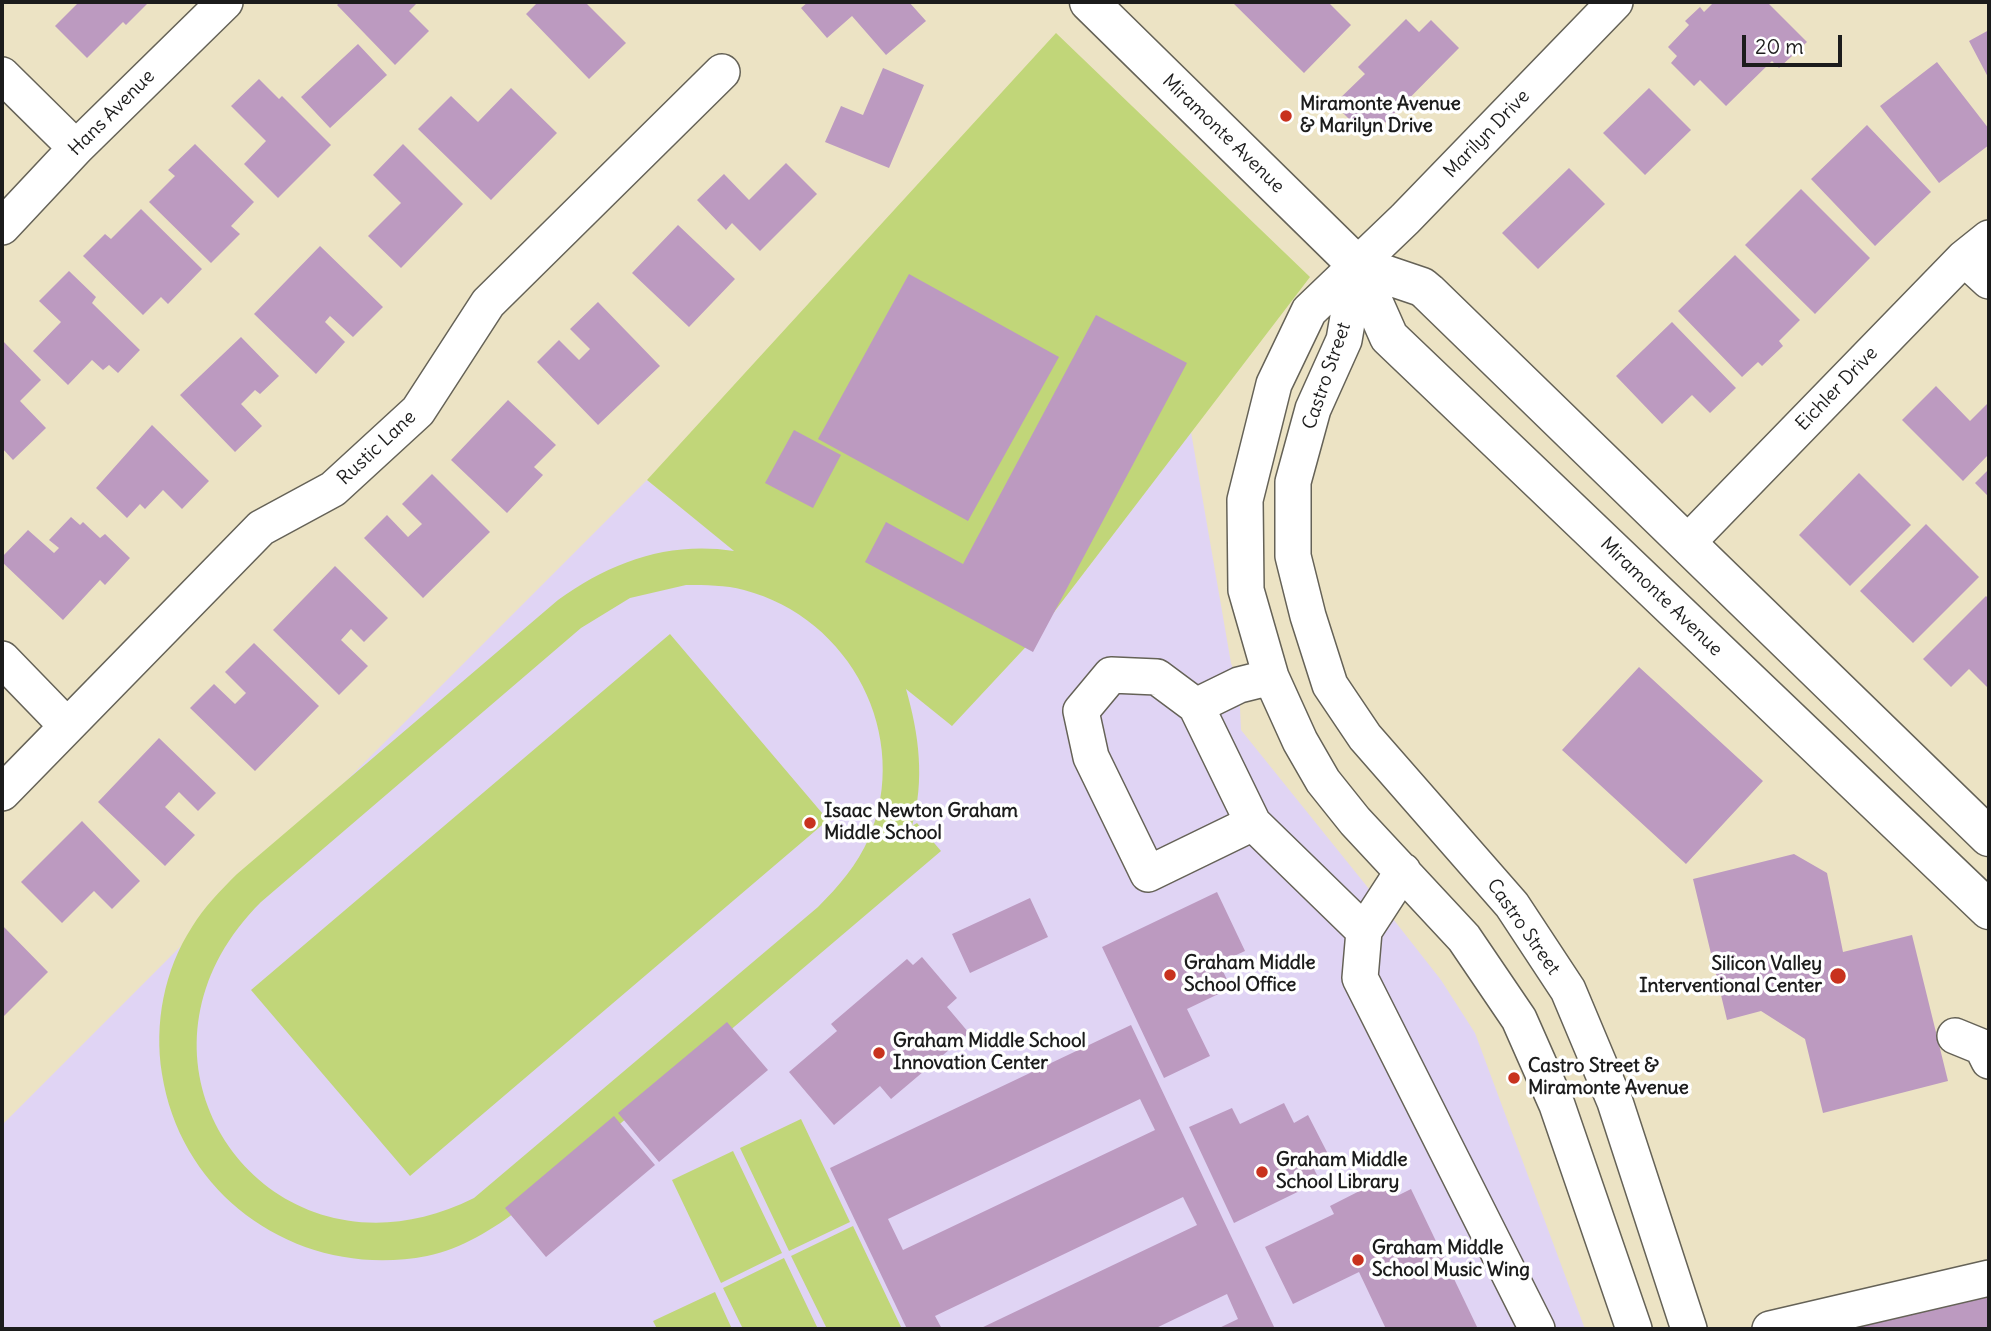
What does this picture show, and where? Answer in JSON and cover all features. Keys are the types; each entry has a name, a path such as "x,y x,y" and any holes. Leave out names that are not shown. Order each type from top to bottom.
{"main road":[{"name":"Miramonte Avenue","path":"1089,2 1357,265 1389,337 1989,910"},
{"name":"Miramonte Avenue","path":"1357,265 1422,287 1989,838"},
{"path":"1784,714 1820,672"}],"street":[{"name":"Hans Avenue","path":"2,227 76,148 225,2"},
{"name":"Marilyn Drive","path":"1357,265 1615,2"},
{"name":"Rustic Lane","path":"2,793 66,725 142,653 261,528 333,489 418,411 488,303 722,72"},
{"path":"2,75 76,148"},
{"name":"Eichler Drive","path":"1687,542 1981,259"},
{"name":"Castro Street","path":"1357,265 1309,311 1274,384 1245,499 1245,590 1271,677 1300,741 1323,781 1355,821 1464,938 1519,1019 1557,1105 1634,1329"},
{"name":"Castro Street","path":"1357,265 1344,340 1313,409 1293,482 1293,556 1308,616 1330,685 1364,737 1512,905 1567,990 1615,1102 1689,1329"},
{"path":"2,659 66,725"},
{"path":"1253,824 1148,874 1091,757 1081,711 1111,675 1157,677 1196,706 1253,824 1364,931"},
{"path":"1196,706 1239,685 1271,677"},
{"path":"1403,871 1364,931 1360,978 1537,1329"},
{"path":"1955,1036 1982,1047 1989,1060"},
{"path":"1770,1329 1989,1278"}],"shaded area":[{"name":"Isaac Newton Graham Middle School","path":"1191,432 1231,663 1239,685 1241,730 1441,980 1475,1033 1585,1329 2,1329 2,1125 647,480 952,725 1035,637"}],"green space":[{"path":"1056,33 1310,277 1035,637 952,726 906,689 919,757 918,792 912,826 917,823 941,851 521,1208 488,1231 440,1253 381,1260 336,1256 294,1242 256,1222 222,1194 194,1159 174,1119 162,1074 159,1036 163,998 174,961 202,913 237,874 558,600 599,575 641,558 686,549 734,551 647,480","holes":["686,585 737,588 782,605 815,626 842,654 863,686 877,722 883,760 880,799 869,838 853,866 818,907 474,1198 400,1221 332,1217 275,1192 231,1149 204,1093 197,1031 215,965 261,902 581,628 630,598"]},
{"path":"670,634 828,820 410,1176 251,990"},
{"path":"801,1119 850,1222 789,1251 740,1148"},
{"path":"733,1151 782,1253 721,1283 672,1180"},
{"path":"853,1226 902,1329 827,1329 791,1256"},
{"path":"784,1258 818,1329 743,1329 723,1288"},
{"path":"715,1292 732,1329 657,1329 653,1321"}],"building":[{"path":"79,2 149,2 126,25 123,22 87,58 55,26"},
{"path":"340,2 418,2 409,11 429,31 395,65 337,5"},
{"path":"538,2 585,2 626,43 589,79 526,14"},
{"path":"808,2 909,2 926,21 886,55 852,16 827,38 801,8"},
{"path":"1232,2 1328,2 1351,25 1304,73"},
{"path":"1714,2 1767,2 1807,42 1779,68 1772,61 1726,106 1700,80 1694,86 1671,63 1677,56 1668,47 1689,25 1685,21 1700,7 1704,12"},
{"path":"1406,19 1419,32 1431,20 1459,48 1369,139 1334,104 1365,74 1358,67"},
{"path":"1989,30 1989,79 1969,41"},
{"path":"358,44 387,75 330,128 301,97"},
{"path":"1937,62 1989,129 1989,145 1939,183 1880,106"},
{"path":"883,68 924,85 889,168 825,142 841,106 863,115"},
{"path":"259,79 279,99 282,96 331,145 278,198 244,164 266,141 231,106"},
{"path":"511,88 557,133 491,200 418,129 451,96 478,122"},
{"path":"1649,88 1691,130 1645,175 1603,133"},
{"path":"1867,125 1931,192 1875,246 1811,179"},
{"path":"195,144 254,202 231,226 240,234 211,263 149,202 175,176 168,170"},
{"path":"403,144 463,204 401,268 368,236 401,203 373,175"},
{"path":"786,163 817,194 760,251 732,223 726,230 697,200 724,174 749,200"},
{"path":"1569,168 1605,204 1538,269 1502,233"},
{"path":"1801,189 1870,258 1815,314 1745,245"},
{"path":"141,209 202,269 168,304 161,297 143,315 83,256 105,234 111,239"},
{"path":"678,225 735,279 689,327 632,273"},
{"path":"320,246 383,307 353,337 330,316 325,322 345,342 316,374 254,314"},
{"path":"1735,255 1800,320 1779,341 1783,346 1762,366 1758,362 1742,377 1678,311"},
{"path":"69,271 96,297 92,303 140,350 118,373 109,365 103,370 92,360 68,385 33,351 61,322 39,301"},
{"path":"909,274 1059,357 968,521 818,439"},
{"path":"598,302 660,366 598,425 537,362 559,340 579,360 590,349 570,329"},
{"path":"1096,315 1187,363 1033,652 865,562 886,522 963,564"},
{"path":"1672,322 1736,388 1710,413 1692,395 1662,424 1616,376"},
{"path":"241,337 279,376 260,394 255,390 241,404 262,426 235,452 180,395"},
{"path":"2,340 41,380 20,401 46,428 13,460 2,448"},
{"path":"1936,386 1970,421 1989,402 1989,454 1963,481 1902,420"},
{"path":"508,400 556,445 534,467 543,475 507,513 451,460"},
{"path":"152,425 209,481 182,509 163,490 145,509 140,504 127,518 96,488"},
{"path":"794,430 841,455 813,508 765,483"},
{"path":"1989,469 1989,497 1975,483"},
{"path":"1859,473 1911,525 1850,586 1799,535"},
{"path":"432,474 490,532 423,598 364,538 387,515 408,537 422,524 402,504"},
{"path":"71,517 80,525 83,522 100,538 105,534 130,558 105,585 100,580 63,620 2,562 2,557 28,530 54,553 59,548 49,540"},
{"path":"1926,524 1979,577 1913,643 1860,591"},
{"path":"335,566 388,618 364,642 351,629 341,640 368,666 339,695 273,630"},
{"path":"1986,596 1989,599 1989,689 1969,669 1951,687 1923,659"},
{"path":"254,643 319,706 255,771 190,708 214,684 235,704 246,693 225,672"},
{"path":"1639,667 1763,781 1686,864 1562,750"},
{"path":"159,738 216,793 198,811 179,792 165,807 195,835 165,866 98,802"},
{"path":"82,821 140,881 112,909 94,891 62,923 21,882"},
{"path":"1794,854 1827,873 1843,952 1912,935 1948,1081 1823,1113 1805,1039 1761,1011 1727,1020 1693,879"},
{"name":"Graham Middle School Office","path":"1217,892 1245,951 1219,963 1231,988 1187,1009 1210,1056 1164,1078 1102,947"},
{"path":"1030,898 1048,937 970,973 952,934"},
{"path":"2,925 48,972 2,1018"},
{"name":"Graham Middle School Innovation Center","path":"922,957 957,998 947,1007 969,1033 891,1099 880,1086 834,1125 789,1072 837,1031 831,1024 907,959 913,965"},
{"path":"727,1022 768,1070 659,1162 618,1113"},
{"path":"1131,1025 1275,1329 1217,1329 1238,1319 1227,1294 1154,1329 979,1329 1197,1225 1183,1197 935,1316 942,1329 907,1329 830,1168","holes":["1140,1099 1155,1130 903,1250 888,1219"]},
{"name":"Graham Middle School Library","path":"1284,1103 1294,1123 1308,1115 1328,1154 1311,1163 1320,1181 1234,1223 1189,1127 1232,1108 1240,1124"},
{"path":"614,1116 655,1165 546,1257 505,1208"},
{"name":"Graham Middle School Music Wing","path":"1387,1177 1397,1196 1411,1189 1478,1329 1386,1329 1359,1272 1293,1304 1265,1247 1334,1214 1330,1206"},
{"path":"1989,1295 1989,1329 1847,1329 1847,1328"}],"place":[{"name":"Miramonte Avenue & Marilyn Drive","path":"1286,116"},
{"name":"Isaac Newton Graham Middle School","path":"810,823"},
{"name":"Graham Middle School Office","path":"1170,975"},
{"name":"Silicon Valley Interventional Center","path":"1838,976"},
{"name":"Graham Middle School Innovation Center","path":"879,1053"},
{"name":"Castro Street & Miramonte Avenue","path":"1514,1078"},
{"name":"Graham Middle School Library","path":"1262,1172"},
{"name":"Graham Middle School Music Wing","path":"1358,1260"}]}
